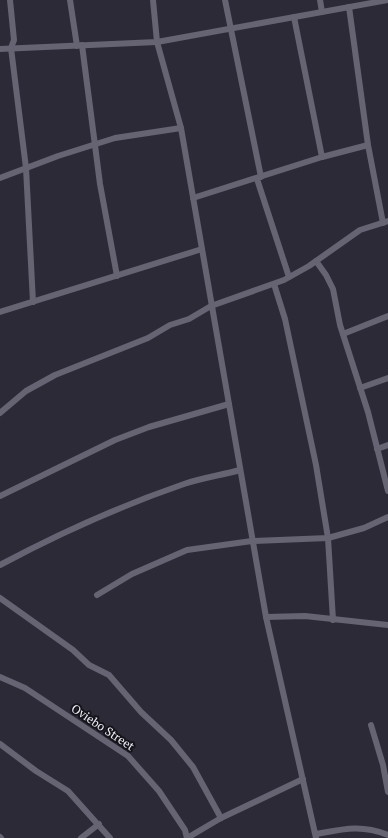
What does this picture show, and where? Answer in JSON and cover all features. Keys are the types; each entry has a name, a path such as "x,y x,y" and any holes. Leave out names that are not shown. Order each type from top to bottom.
{"street":[{"path":"10,0 14,40 11,48 26,168 33,302"},
{"path":"70,0 79,45 117,276"},
{"path":"153,0 157,42 181,128 266,617 316,836 354,827 373,830 388,835"},
{"path":"225,0 259,178 289,277"},
{"path":"320,0 322,12"},
{"path":"0,49 157,42 388,0"},
{"path":"0,413 26,391 55,375 148,338 170,325 189,319 211,306 274,284 316,261 360,230 385,222 368,145 349,7"},
{"path":"294,17 322,157"},
{"path":"0,178 115,138 181,128"},
{"path":"193,198 322,157 368,145"},
{"path":"0,312 202,249"},
{"path":"316,261 330,281 343,334 360,388 388,491"},
{"path":"274,284 285,319 316,465 328,538 333,620"},
{"path":"343,334 388,316"},
{"path":"360,388 388,378"},
{"path":"0,496 115,440 149,427 229,404"},
{"path":"377,449 388,445"},
{"path":"0,565 77,525 128,504 186,484 240,470"},
{"path":"98,594 132,574 172,555 187,550 252,541 328,538 364,528 388,517"},
{"path":"0,598 73,650 89,665 104,672 115,681 142,712 171,740 193,767 221,818"},
{"path":"266,617 289,615 388,625"},
{"name":"Oviebo Street","path":"0,676 25,688 128,756 159,791 185,830 187,838"},
{"path":"371,725 383,765 388,792"},
{"path":"0,744 36,771 68,791 110,838"},
{"path":"187,838 221,818 303,779"},
{"path":"81,838 99,824"}]}
